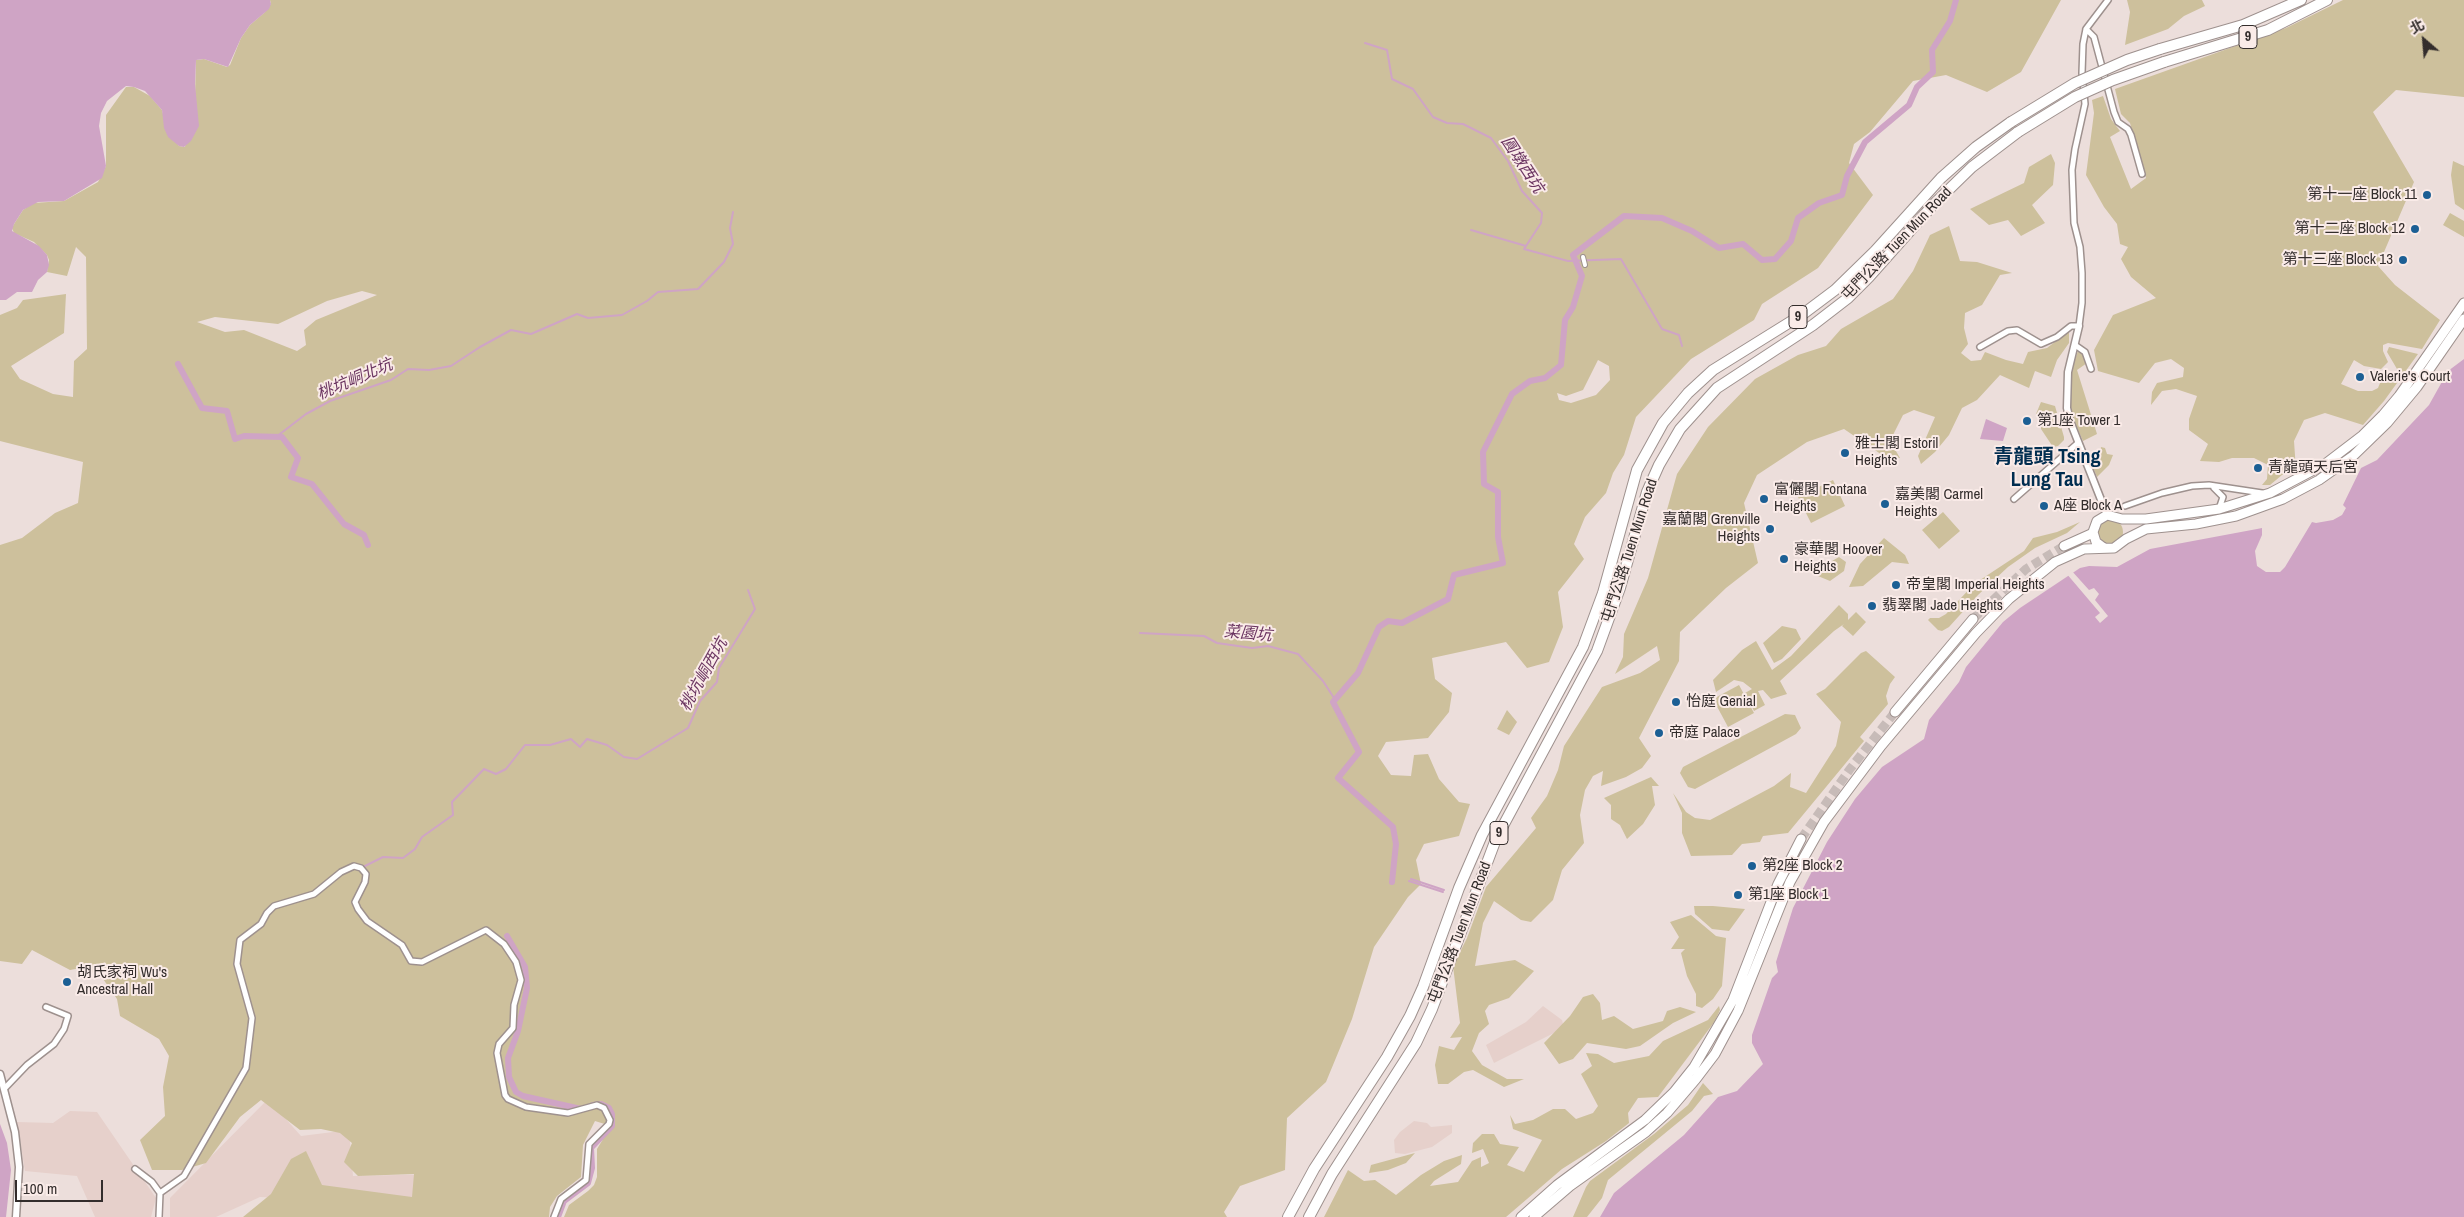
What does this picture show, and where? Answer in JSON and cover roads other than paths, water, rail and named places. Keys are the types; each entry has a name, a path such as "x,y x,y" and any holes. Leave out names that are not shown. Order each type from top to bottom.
{"highway":[{"name":"屯門公路 Tuen Mun Road","path":"1288,1217 1314,1169 1387,1056 1410,1016 1459,888 1482,834 1583,647 1604,588 1637,470 1663,423 1688,393 1713,370 1803,314 1835,290 1875,251 1941,178 1976,148 2011,122 2075,83 2127,60 2243,26 2301,0"},
{"name":"屯門公路 Tuen Mun Road","path":"1309,1217 1332,1174 1416,1043 1432,1009 1496,839 1597,651 1620,588 1647,492 1659,465 1680,429 1717,388 1813,325 1848,298 1965,173 2018,132 2075,97 2113,80 2268,30 2327,0"}],"main road":[{"path":"2104,548 2096,542 2093,533 2097,521 2107,515 2122,519 2172,517 2218,509 2270,493 2325,464 2363,435 2383,415 2399,396 2464,303"},
{"path":"1534,1217 1570,1186 1646,1132 1667,1113 1696,1079 1731,1026 1790,882 1824,822 1881,746 1976,633 2022,587 2055,562 2084,549 2119,546 2126,539 2146,529 2209,522 2254,510 2283,499 2320,480 2353,456 2388,422 2422,380 2464,319"},
{"path":"2122,519 2127,528 2126,539"},
{"path":"2064,546 2093,533"},
{"path":"1895,712 1973,619"},
{"path":"1521,1217 1557,1185 1645,1120 1674,1092 1694,1067 1733,1000 1778,884 1801,839"}],"street":[{"path":"2107,515 2070,421 2066,396 2068,372 2079,326 2082,303 2082,273 2080,247 2074,223 2072,170 2085,104 2082,68 2083,44 2086,29 2108,0"},
{"path":"2086,29 2094,38 2114,112 2118,122 2128,128 2142,174"},
{"path":"1583,257 1585,265"},
{"path":"1980,347 2008,330 2017,330 2041,344 2057,338 2071,326 2079,326"},
{"path":"2075,344 2085,352 2091,368"},
{"path":"2014,499 2078,443"},
{"path":"2209,486 2218,490 2223,496 2218,509"},
{"path":"2129,506 2176,489 2209,486 2270,493"},
{"path":"1944,654 1955,653 1976,633"},
{"path":"160,1193 184,1176 246,1068 252,1016 237,964 240,940 261,924 267,913 274,906 314,894 341,872 354,866 361,868 366,874 365,882 355,902 358,909 367,921 398,941 411,961 422,962 486,930 504,944 516,962 521,980 514,1005 513,1028 499,1044 497,1053 505,1095 508,1099 526,1107 568,1112 597,1105 604,1108 610,1120 609,1124 589,1144 586,1180 561,1199 554,1217"},
{"path":"5,1088 27,1065 54,1044 64,1029 68,1016 46,1006"},
{"path":"0,1074 15,1132 19,1167 16,1217"},
{"path":"135,1170 148,1178 160,1193 159,1217"}],"waterway":[{"path":"1392,882 1396,844 1393,827 1338,778 1359,752 1333,702 1358,673 1379,627 1388,621 1402,623 1448,599 1454,575 1503,563 1498,537 1498,492 1484,484 1483,452 1512,394 1530,381 1545,378 1561,365 1565,320 1573,307 1582,276 1573,255 1624,216 1662,218 1692,231 1719,248 1743,244 1762,260 1775,259 1791,241 1798,218 1819,203 1842,195 1847,176 1865,142 1909,105 1917,87 1933,72 1932,50 1950,21 1956,0"},
{"name":"圓墩西坑","path":"1365,43 1387,50 1392,79 1413,89 1433,117 1447,123 1463,124 1491,138 1508,161 1522,191 1542,213 1541,223 1524,249 1568,261 1621,259 1662,329 1679,335 1682,346"},
{"name":"桃坑峒北坑","path":"276,437 306,414 330,401 391,380 408,369 429,370 451,366 511,330 531,334 577,314 588,318 622,315 647,301 658,292 698,289 724,262 733,244 730,228 733,212"},
{"path":"1471,230 1526,246"},
{"path":"178,364 202,408 227,411 235,439 244,436 282,437 298,458 291,477 312,484 344,524 364,535 368,545"},
{"name":"桃坑峒西坑","path":"361,868 383,857 403,858 415,849 422,837 453,815 452,802 484,769 496,774 506,769 525,745 550,745 571,739 580,747 587,739 607,745 624,757 637,759 688,728 700,701 717,682 719,668 755,609 748,590"},
{"name":"菜園坑","path":"1140,633 1204,636 1217,643 1252,648 1268,646 1298,654 1323,681 1334,698"},
{"path":"1411,879 1444,890"},
{"path":"1409,881 1443,892"},
{"path":"507,936 525,967 527,988 518,1031 508,1058 509,1077 516,1092 523,1096 581,1109"},
{"path":"558,1217 564,1201 588,1183 592,1168 591,1148 612,1126 612,1114 609,1108 601,1104 593,1105"}],"tunnel":[{"path":"1973,619 2026,569 2064,546"},
{"path":"1801,839 1850,769 1895,712"}],"place":[{"name":"第十一座 Block 11","path":"2427,195"},
{"name":"第十二座 Block 12","path":"2415,229"},
{"name":"第十三座 Block 13","path":"2403,260"},
{"name":"Valerie's Court","path":"2360,377"},
{"name":"第1座 Tower 1","path":"2027,421"},
{"name":"雅士閣 Estoril Heights","path":"1845,453"},
{"name":"青龍頭天后宮","path":"2258,468"},
{"name":"富儷閣 Fontana Heights","path":"1764,499"},
{"name":"嘉美閣 Carmel Heights","path":"1885,504"},
{"name":"A座 Block A","path":"2044,506"},
{"name":"嘉蘭閣 Grenville Heights","path":"1770,529"},
{"name":"豪華閣 Hoover Heights","path":"1784,559"},
{"name":"帝皇閣 Imperial Heights","path":"1896,585"},
{"name":"翡翠閣 Jade Heights","path":"1872,606"},
{"name":"怡庭 Genial","path":"1676,702"},
{"name":"帝庭 Palace","path":"1659,733"},
{"name":"第2座 Block 2","path":"1752,866"},
{"name":"第1座 Block 1","path":"1738,895"},
{"name":"胡氏家祠 Wu's Ancestral Hall","path":"67,982"}],"district":[{"name":"青龍頭 Tsing Lung Tau","path":"2047,470"}]}
